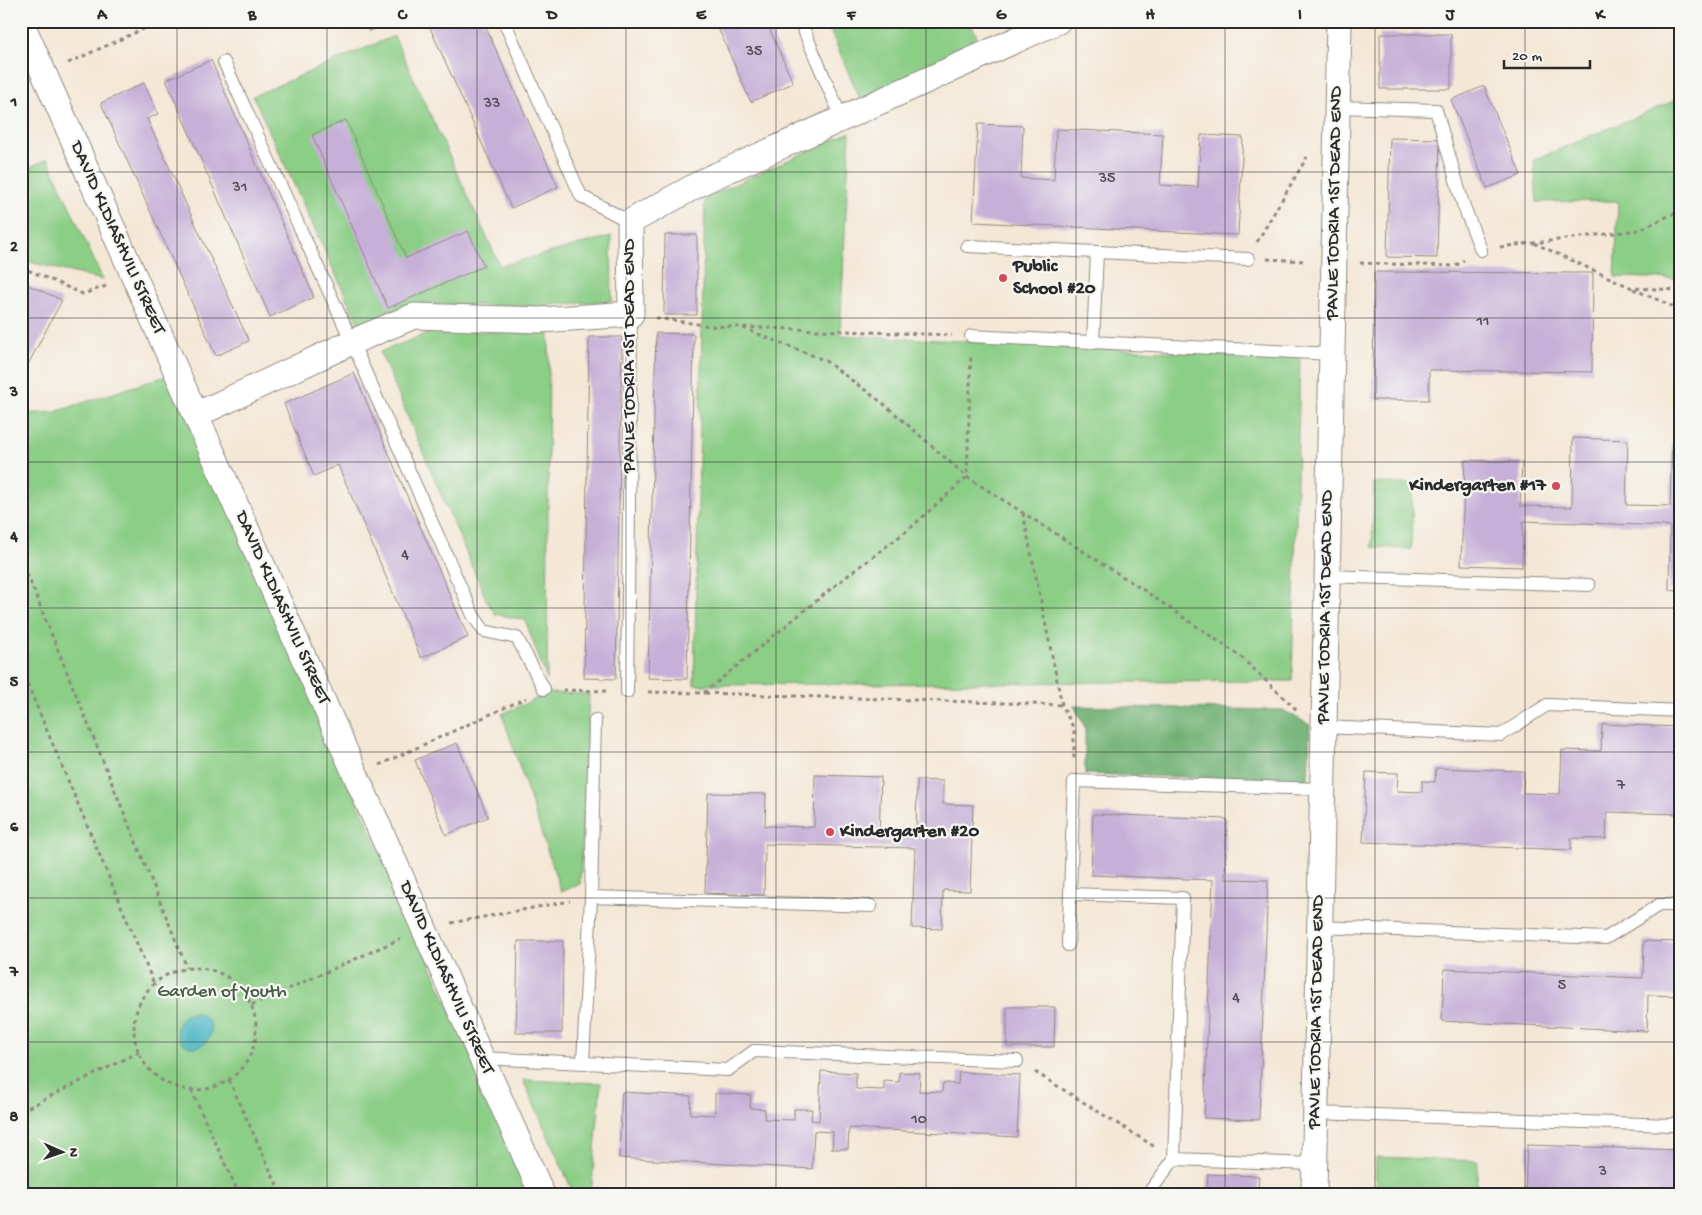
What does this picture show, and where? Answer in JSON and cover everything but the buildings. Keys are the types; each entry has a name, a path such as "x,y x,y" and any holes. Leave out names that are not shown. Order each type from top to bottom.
{"street":[{"name":"PAVLE TODRIA 1ST DEAD END","path":"631,314 630,222 706,180 1058,21"},
{"name":"PAVLE TODRIA 1ST DEAD END","path":"1314,1194 1339,21"},
{"name":"DAVID KLDIASHVILI STREET","path":"21,22 542,1194"},
{"path":"196,415 352,342 414,316 540,320 631,314"}],"lane":[{"path":"504,21 581,196 630,222"},
{"path":"800,21 842,119"},
{"path":"224,62 352,342 473,615 484,631 517,638 544,689"},
{"path":"1337,107 1436,110 1463,204 1480,250"},
{"path":"967,246 1248,259"},
{"path":"1093,343 1097,252"},
{"name":"PAVLE TODRIA 1ST DEAD END","path":"627,692 631,314"},
{"path":"971,336 1332,354"},
{"path":"1327,576 1589,584"},
{"path":"1323,727 1501,734 1547,705 1681,711"},
{"path":"583,1063 591,897 595,720"},
{"path":"1068,945 1074,781 1322,789"},
{"path":"1070,894 1183,898 1174,1159 1148,1194"},
{"path":"591,897 871,906"},
{"path":"1319,927 1606,938 1659,905 1681,905"},
{"path":"482,1058 728,1070 754,1051 1017,1061"},
{"path":"1315,1113 1672,1125 1681,1120"},
{"path":"1174,1159 1314,1164"}],"path":[{"path":"44,73 161,21"},
{"path":"1312,149 1248,259 1455,266 1480,250 1639,230 1681,210"},
{"path":"1533,243 1681,310"},
{"path":"21,267 83,294 134,276"},
{"path":"1632,288 1681,290"},
{"path":"631,314 711,326 971,336 967,477 908,530 838,583 704,693"},
{"path":"740,327 824,360 884,404 967,477 1142,589 1240,656 1295,710 1323,727"},
{"path":"1023,512 1062,705 1074,728 1074,781"},
{"path":"21,560 187,968"},
{"path":"21,669 154,984"},
{"path":"356,775 544,689 1062,705"},
{"path":"252,1005 424,928 591,897"},
{"path":"187,968 206,969 224,975 239,986 252,1005 256,1038 250,1056 239,1071 229,1080 213,1087 191,1090 180,1089 165,1082 153,1073 138,1052 134,1030 136,1014 142,999 154,984 169,974 187,968"},
{"path":"21,1111 138,1052"},
{"path":"1017,1061 1174,1159"},
{"path":"229,1080 281,1194"},
{"path":"191,1090 239,1194"}],"green space":[{"path":"826,21 970,21 981,46 860,99"},
{"path":"394,36 500,266 611,236 612,301 533,306 417,304 360,327 253,96"},
{"path":"1681,98 1681,279 1615,277 1618,201 1537,202 1534,160"},
{"name":"Public School #20","path":"850,132 840,335 1300,358 1292,681 694,685 705,198"},
{"path":"48,159 103,280 21,260 21,171"},
{"path":"436,330 549,334 547,680 525,620 495,614 486,599 380,352"},
{"name":"Garden of Youth","path":"169,375 532,1194 24,1194 21,1188 21,414 55,412"},
{"path":"1374,483 1413,484 1411,549 1372,547"},
{"path":"549,693 589,694 580,884 561,892 502,714"},
{"path":"1074,706 1283,710 1310,725 1308,781 1085,774 1085,727"},
{"path":"523,1080 601,1083 591,1194 574,1194"},
{"path":"1376,1157 1478,1161 1476,1194 1375,1194"}],"water":[{"path":"194,1013 201,1014 206,1018 210,1023 210,1037 206,1042 201,1046 194,1047 187,1046 182,1042 178,1037 177,1030 178,1023 182,1018 187,1014"}],"place":[{"name":"Public School #20","path":"1003,278"},
{"name":"Kindergarten #17","path":"1556,486"},
{"name":"Kindergarten #20","path":"830,832"}]}
